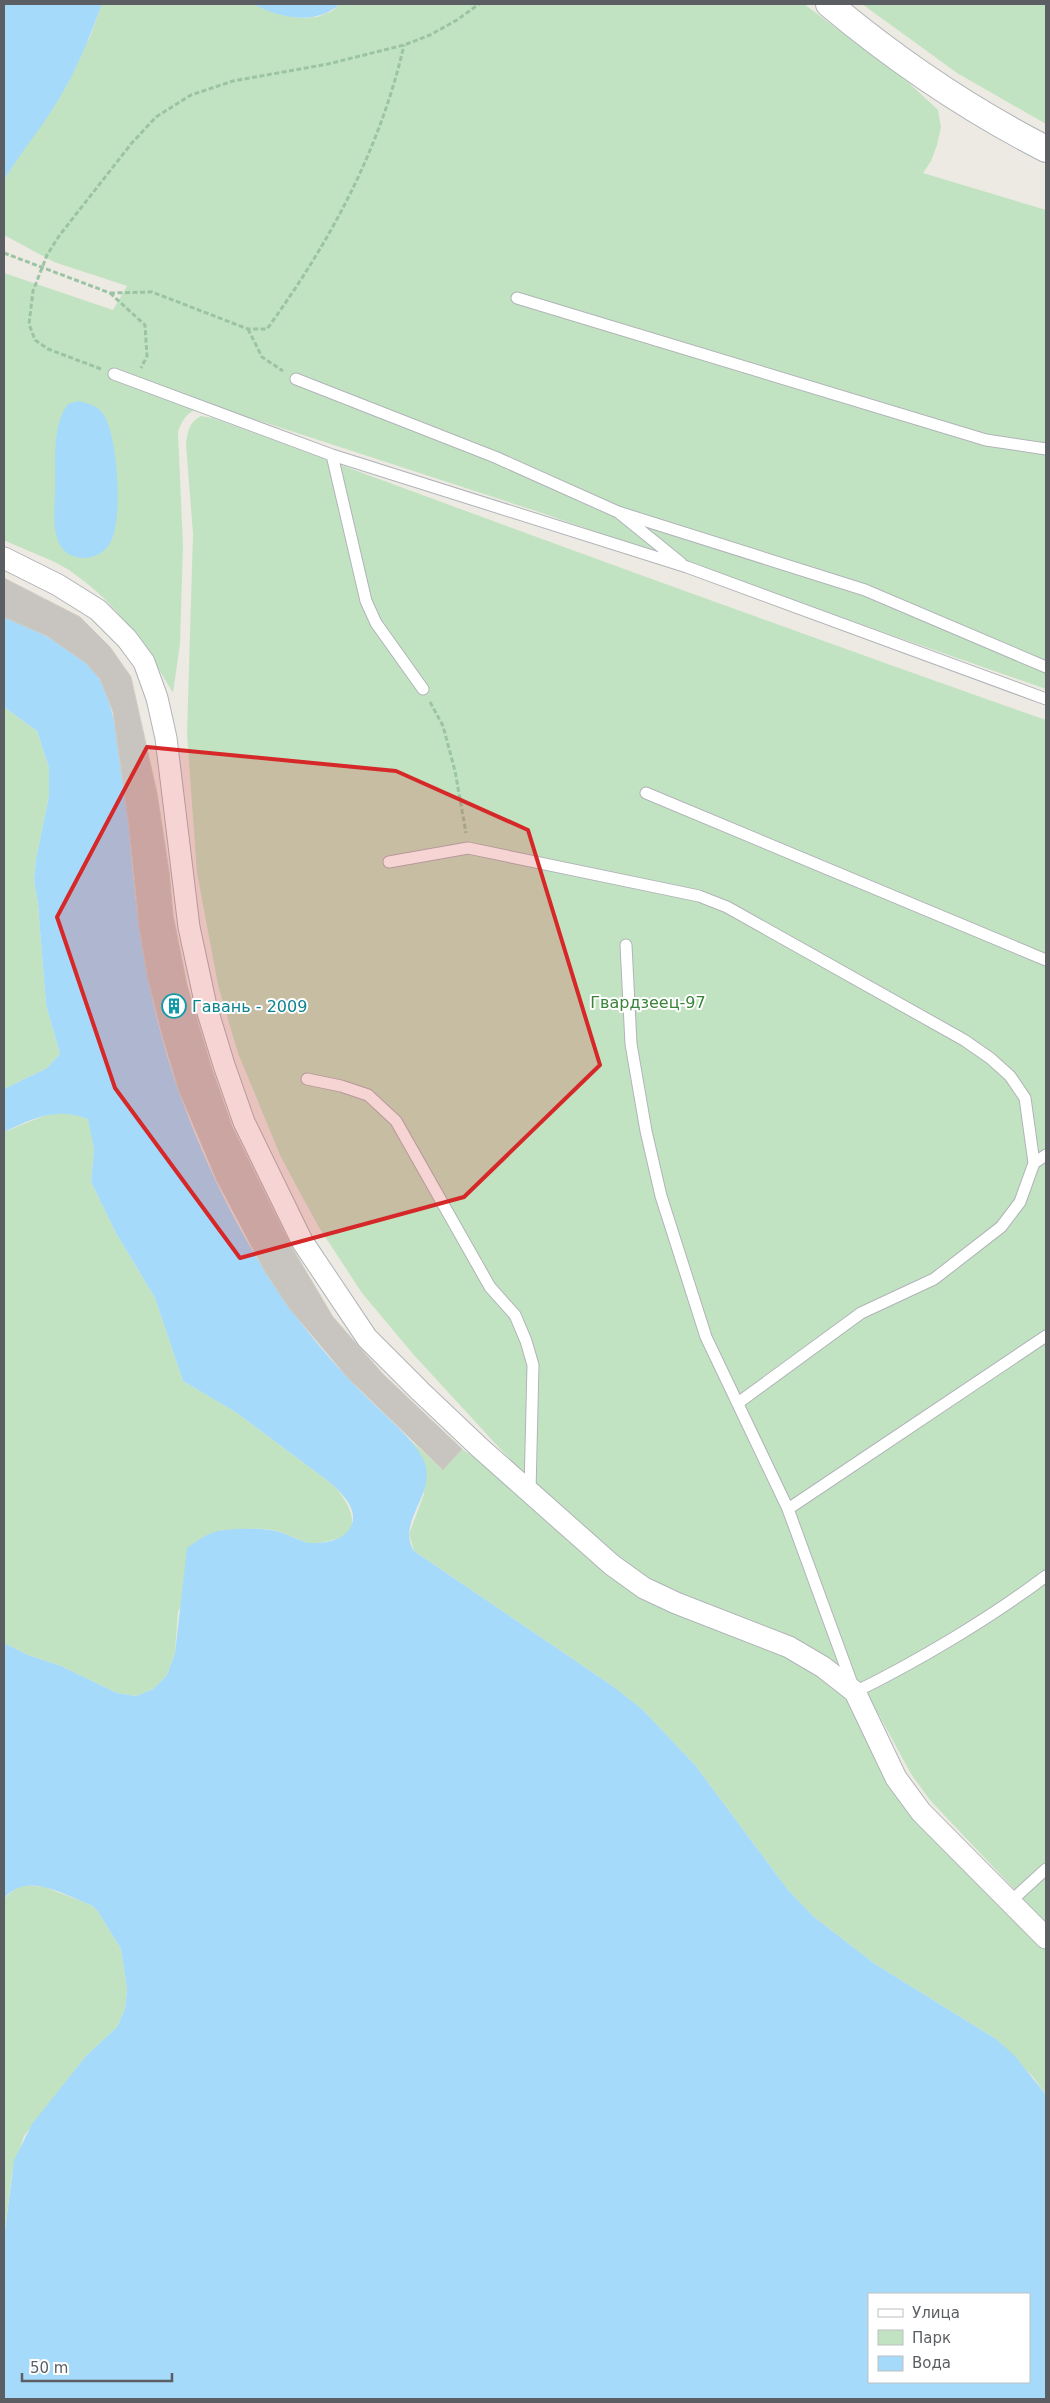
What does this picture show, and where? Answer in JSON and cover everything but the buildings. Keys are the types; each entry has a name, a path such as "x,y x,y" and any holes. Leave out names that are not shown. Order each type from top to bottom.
{"street":[{"path":"829,4 921,75 1007,128 1046,148"},
{"path":"4,558 58,584 98,610 127,639 144,662 157,698 166,738 189,927 206,1006 244,1122 302,1242 368,1338 420,1391 612,1565 644,1588 676,1604 789,1647 823,1667 855,1692 896,1778 921,1812 1046,1938"}],"lane":[{"path":"517,298 986,440 1046,449"},
{"path":"114,374 332,455 687,567 1046,699"},
{"path":"296,380 495,457 618,512 865,590 1046,667"},
{"path":"332,455 366,601 376,623 423,689"},
{"path":"618,512 687,567"},
{"path":"646,794 1046,960"},
{"path":"389,862 468,848 668,888 727,907 940,1026 990,1058 1010,1076 1025,1098 1034,1163 1020,1202 1001,1227 934,1278 862,1313 738,1402"},
{"path":"626,945 631,1044 646,1131 661,1196 706,1337 788,1509 855,1692 897,1671 1026,1592 1046,1576"},
{"path":"307,1079 341,1086 368,1095 396,1121 490,1287 514,1315 526,1341 533,1365 530,1491"},
{"path":"1034,1163 1046,1155"},
{"path":"788,1509 1046,1336"},
{"path":"1011,1901 1046,1869"}],"path":[{"path":"4,254 110,293 145,324 147,356 140,368 114,374 48,349 35,340 29,324 30,305 38,276 46,254 131,144 156,118 191,95 233,81 328,64 404,46 458,20 479,4"},
{"path":"110,293 152,292 248,329 268,329 320,251 351,194 377,136 394,90 404,46"},
{"path":"248,329 262,357 296,380"},
{"path":"423,689 443,726 455,770 468,848"}],"highlighted area":[{"path":"147,747 396,771 528,830 600,1065 464,1197 240,1258 115,1088 57,917"}],"green space":[{"path":"102,4 253,4 282,15 298,18 317,17 332,11 340,4 804,4 909,83 938,110 941,127 937,145 931,161 923,173 1046,210 1046,689 536,511 226,410 202,409 191,412 186,416 178,432 183,546 180,644 173,693 130,627 89,585 66,568 49,559 4,540 4,273 113,310 127,286 54,262 4,235 4,180 90,37"},
{"path":"862,4 1046,4 1046,124 957,73"},
{"name":"Гвардзеец-97","path":"201,416 213,418 525,533 1046,720 1046,1923 930,1800 911,1774 879,1715 862,1693 653,1585 586,1533 504,1453 413,1354 362,1293 320,1229 280,1155 238,1053 218,985 197,873 187,734 193,534 186,444 188,431 194,421"},
{"path":"4,707 37,731 49,768 49,796 36,859 34,880 38,904 46,1005 60,1054 47,1068 4,1089"},
{"path":"51,1113 71,1113 89,1119 94,1149 91,1182 116,1233 155,1298 183,1381 237,1413 332,1484 344,1499 352,1515 349,1531 343,1536 318,1543 309,1543 281,1532 266,1529 221,1530 178,1612 175,1653 167,1675 153,1689 136,1696 117,1693 61,1666 28,1655 4,1643 4,1132"},
{"path":"409,1439 443,1470 462,1449 472,1456 479,1447 583,1546 786,1651 848,1700 864,1726 1046,1951 1046,2095 1033,2077 996,2039 875,1964 814,1917 788,1890 695,1765 642,1709 614,1687 414,1551 409,1534 424,1494"},
{"path":"27,1885 45,1887 91,1905 97,1910 121,1949 127,1989 125,2009 117,2027 86,2056 24,2136 12,2172 4,2238 4,1899 17,1887"}],"water":[{"path":"4,4 102,4 66,87 4,180"},
{"path":"253,4 340,4 320,15 297,18 274,13"},
{"path":"78,401 96,407 104,415 109,426 116,460 118,500 114,534 109,545 104,550 96,556 86,558 74,557 65,552 56,535 54,514 55,447 59,424 68,404"},
{"path":"4,617 43,635 72,652 85,662 101,682 109,703 120,750 127,802 136,902 149,984 162,1039 179,1092 205,1158 221,1191 255,1255 274,1285 324,1352 355,1386 398,1427 423,1459 427,1471 426,1483 410,1528 410,1540 414,1551 614,1687 642,1709 695,1765 788,1890 814,1917 875,1964 996,2039 1015,2056 1046,2095 1046,2399 4,2399 4,2238 14,2160 32,2124 86,2056 117,2027 125,2009 127,1989 121,1949 97,1910 91,1905 46,1887 34,1886 23,1886 13,1891 4,1899 4,1643 28,1655 61,1666 117,1693 136,1696 153,1689 167,1675 175,1653 187,1548 204,1536 214,1532 241,1529 275,1531 310,1543 330,1541 343,1536 351,1526 353,1519 349,1504 332,1484 237,1413 183,1381 155,1298 116,1233 91,1182 94,1149 88,1119 55,1114 25,1122 4,1132 4,1089 47,1068 60,1054 46,1005 38,904 34,880 36,859 49,796 49,768 37,731 4,707"}],"place":[{"name":"Гавань - 2009","path":"174,1006"}]}
